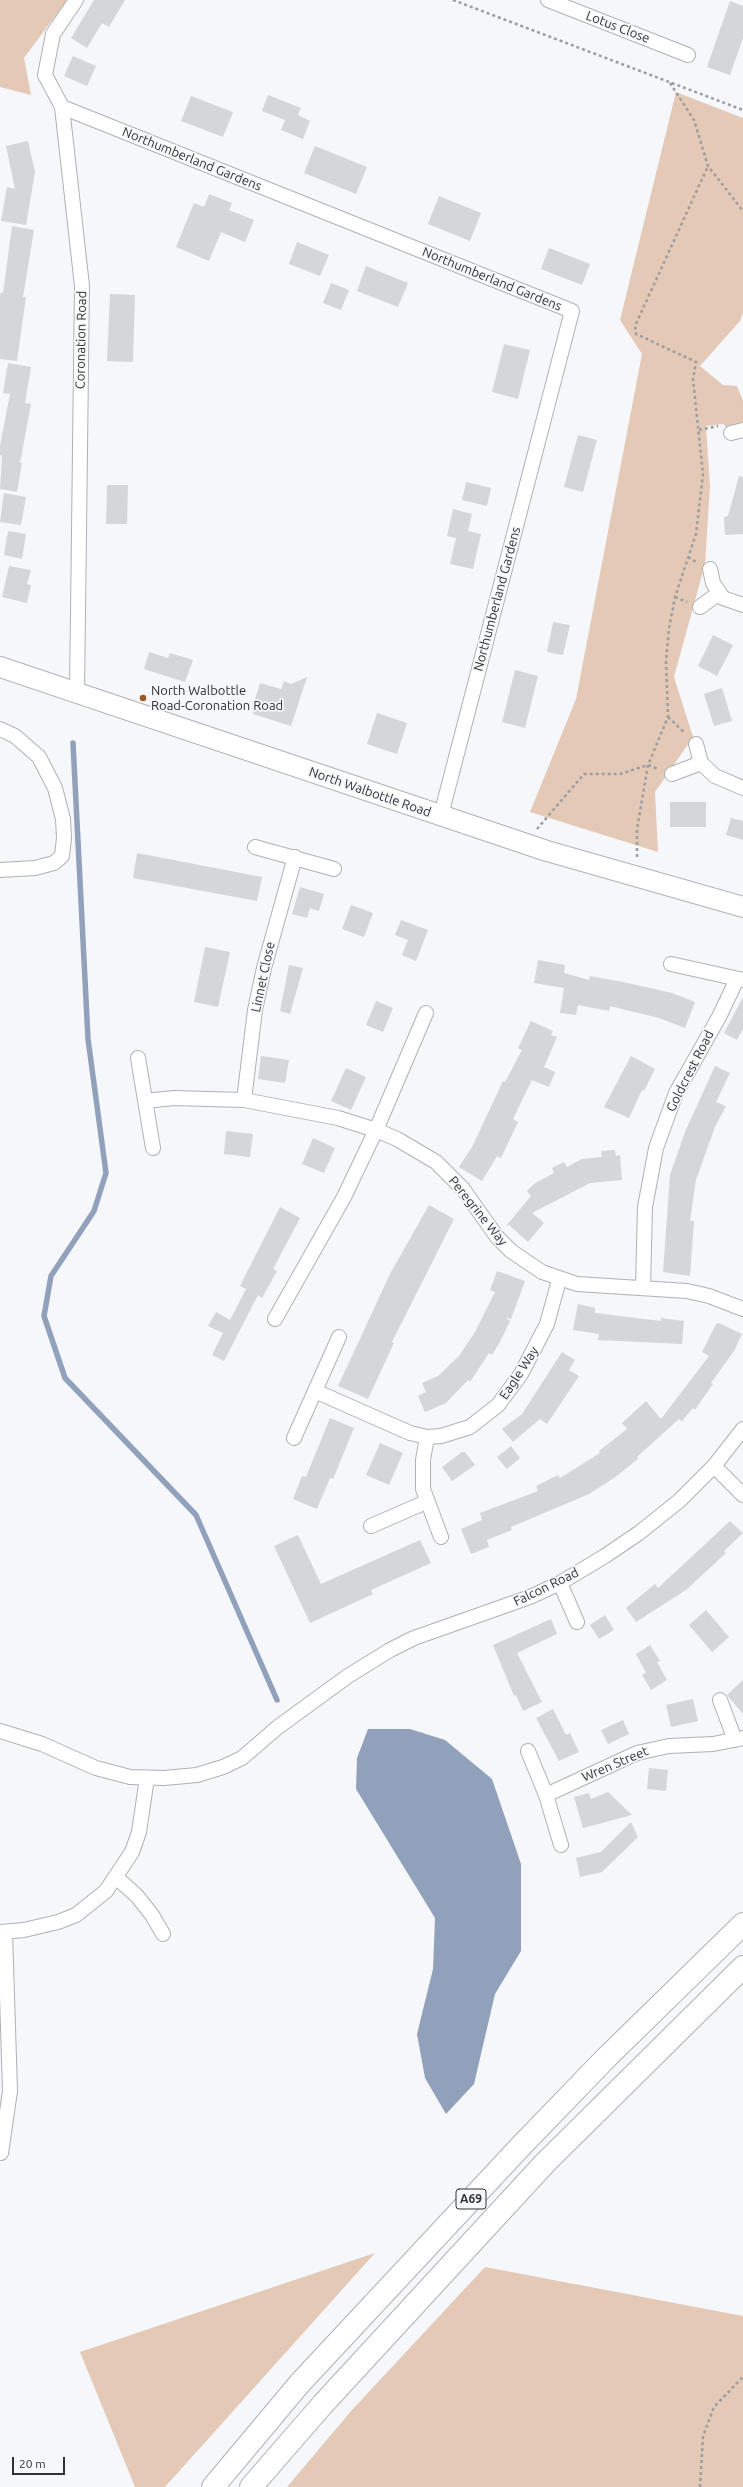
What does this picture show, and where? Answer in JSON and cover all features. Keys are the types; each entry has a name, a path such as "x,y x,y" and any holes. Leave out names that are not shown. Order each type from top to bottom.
{"highway":[{"name":"A69","path":"213,2487 300,2383 521,2146 606,2058 743,1924"},
{"name":"A69","path":"251,2487 323,2404 545,2163 743,1967"}],"street":[{"name":"Coronation Road","path":"76,0 53,34 45,75 62,107 82,286 77,694"},
{"name":"Lotus Close","path":"548,0 688,55"},
{"name":"Northumberland Gardens","path":"62,107 572,311 441,816"},
{"path":"710,569 713,583 723,598 743,605"},
{"path":"700,607 719,593"},
{"name":"North Walbottle Road","path":"0,667 524,844 743,908"},
{"path":"0,729 15,736 39,757 55,788 63,819 64,838 62,856 54,863 35,868 0,870"},
{"path":"696,744 701,763 715,776 743,788"},
{"path":"672,774 701,763"},
{"path":"255,847 334,869"},
{"name":"Linnet Close","path":"244,1100 255,1010 262,975 295,857"},
{"name":"Goldcrest Road","path":"643,1287 645,1207 656,1148 676,1093 740,979 671,964"},
{"path":"275,1319 323,1236 376,1130 426,1013"},
{"path":"138,1058 153,1148"},
{"name":"Peregrine Way","path":"145,1101 174,1098 244,1100 338,1118 376,1130 418,1150 436,1162 463,1189 485,1222 511,1251 542,1272 559,1280 599,1286 643,1287 687,1291 709,1296 743,1309"},
{"name":"Eagle Way","path":"427,1436 455,1433 470,1427 498,1405 510,1391 536,1348 547,1324 559,1280"},
{"path":"294,1438 339,1338"},
{"path":"315,1391 393,1426 427,1436 422,1476 426,1502 441,1537"},
{"name":"Falcon Road","path":"0,1730 42,1744 114,1773 147,1778 197,1775 223,1767 242,1758 278,1727 369,1662 414,1638 493,1611 560,1583 639,1532 679,1501 714,1466 743,1429"},
{"path":"714,1466 743,1495"},
{"path":"371,1526 426,1502"},
{"path":"560,1583 577,1622"},
{"name":"Wren Street","path":"546,1795 637,1753 669,1746 739,1739 720,1700"},
{"path":"528,1751 546,1795 561,1845"},
{"path":"0,2153 4,2109 10,2073 2,1932 42,1927 76,1914 91,1905 117,1878 132,1852 139,1832 147,1778"},
{"path":"117,1878 141,1901 163,1934"}],"path":[{"path":"453,0 743,110"},
{"path":"670,82 694,120 708,166 743,211"},
{"path":"634,877 637,830 648,765 668,717 666,660 669,629 675,597 696,534 703,474 693,379 696,362 636,334 635,326 708,166"},
{"path":"668,717 696,744"},
{"path":"524,844 584,774 620,774 648,765 672,774"},
{"path":"700,2487 703,2436 714,2407 743,2377"}],"shaded area":[{"path":"0,0 67,0 24,58 31,95 0,87"},
{"path":"676,92 743,118 743,313 740,321 700,366 723,385 737,386 743,401 743,428 732,431 723,424 706,426 710,486 705,564 674,677 693,737 655,792 658,852 530,812 576,699 642,354 620,320"},
{"path":"375,2253 165,2487 135,2487 80,2352"},
{"path":"485,2267 743,2316 743,2487 287,2487 352,2410"}],"water":[{"path":"368,1729 410,1729 445,1740 492,1779 521,1864 521,1951 495,1994 474,2084 446,2114 425,2078 417,2034 433,1969 435,1918 356,1789 357,1758"}],"building":[{"path":"94,0 125,0 109,27 102,23 87,48 71,38"},
{"path":"730,1 743,6 743,38 730,75 707,67"},
{"path":"73,56 96,66 87,86 64,76"},
{"path":"268,95 301,108 298,115 310,121 303,139 281,130 285,120 262,111"},
{"path":"191,96 233,112 223,137 181,121"},
{"path":"28,141 35,172 26,225 1,221 7,187 15,189 6,146"},
{"path":"315,146 367,167 356,194 304,173"},
{"path":"209,194 232,203 229,210 254,220 245,242 221,232 209,261 176,247 194,203 204,207"},
{"path":"439,196 481,213 470,241 428,224"},
{"path":"12,226 34,230 23,297 26,297 17,361 0,359 0,293 3,293"},
{"path":"297,242 329,255 320,276 289,264"},
{"path":"549,248 590,264 582,285 541,269"},
{"path":"366,266 408,283 398,307 357,291"},
{"path":"331,283 349,290 341,310 323,303"},
{"path":"110,294 135,295 133,362 107,361"},
{"path":"504,344 530,350 518,399 492,392"},
{"path":"8,363 31,367 25,403 31,404 20,463 22,463 17,492 0,489 2,456 0,455 0,446 10,394 3,393"},
{"path":"578,435 597,440 583,492 564,487"},
{"path":"739,476 743,477 743,534 725,535 724,517 728,516"},
{"path":"466,482 491,488 487,506 462,500"},
{"path":"107,485 128,485 127,524 106,524"},
{"path":"4,493 26,497 21,525 0,522"},
{"path":"453,509 472,514 468,531 481,534 473,569 450,564 456,538 447,536"},
{"path":"8,531 26,534 22,559 4,555"},
{"path":"9,566 31,570 27,584 31,585 27,603 2,597"},
{"path":"553,622 570,625 563,655 547,652"},
{"path":"713,635 733,645 717,676 698,666"},
{"path":"149,652 168,658 170,653 193,660 185,682 144,669"},
{"path":"515,670 538,676 525,728 502,722"},
{"path":"307,677 291,726 253,714 254,710 252,709 260,683 281,689 284,681 291,684"},
{"path":"722,688 732,721 714,726 704,694"},
{"path":"377,713 407,723 397,754 367,744"},
{"path":"670,802 706,802 706,827 670,827"},
{"path":"731,818 743,821 743,840 726,835"},
{"path":"137,853 262,877 257,901 133,878"},
{"path":"300,887 324,894 319,911 310,908 307,918 292,914"},
{"path":"351,905 373,913 364,937 342,929"},
{"path":"401,920 428,930 416,961 402,955 408,940 395,935"},
{"path":"205,947 230,952 218,1007 194,1002"},
{"path":"538,960 565,965 564,973 589,980 590,976 628,983 672,993 695,1002 685,1028 659,1018 610,1006 609,1011 578,1005 576,1015 560,1013 564,988 534,983"},
{"path":"289,965 303,968 290,1014 280,1011"},
{"path":"743,997 743,1029 737,1040 724,1033"},
{"path":"376,1001 393,1008 383,1032 366,1025"},
{"path":"531,1021 553,1031 551,1035 557,1037 544,1067 555,1072 549,1087 532,1080 513,1119 518,1122 501,1158 497,1156 482,1181 459,1167 472,1147 503,1081 505,1082 522,1050 518,1048"},
{"path":"261,1056 289,1060 285,1083 258,1079"},
{"path":"631,1056 655,1069 644,1091 642,1090 629,1118 604,1107"},
{"path":"715,1066 730,1073 716,1102 726,1106 715,1127 696,1180 690,1221 694,1221 690,1276 663,1272 670,1175 685,1132"},
{"path":"346,1068 366,1077 351,1110 331,1101"},
{"path":"226,1131 253,1134 250,1157 224,1154"},
{"path":"313,1138 335,1148 324,1173 302,1164"},
{"path":"615,1150 616,1156 620,1155 622,1180 590,1183 532,1213 544,1223 528,1242 509,1225 506,1226 531,1196 527,1191 534,1184 554,1173 552,1168 564,1162 567,1167 582,1159 602,1157 601,1151"},
{"path":"429,1205 454,1219 392,1342 394,1343 368,1399 338,1386 390,1274"},
{"path":"280,1207 300,1218 273,1269 277,1271 262,1298 258,1295 224,1361 212,1355 223,1333 208,1326 216,1312 230,1320 246,1289 240,1286"},
{"path":"497,1271 525,1281 511,1319 505,1317 510,1321 500,1342 492,1355 489,1353 470,1382 468,1380 446,1403 425,1412 418,1396 426,1392 422,1383 438,1376 459,1356 475,1332 495,1292 490,1290"},
{"path":"578,1304 595,1308 595,1313 661,1321 661,1318 684,1321 682,1344 598,1340 599,1334 573,1330"},
{"path":"719,1323 742,1334 734,1351 711,1383 713,1384 695,1410 693,1408 682,1421 679,1419 637,1457 638,1459 614,1478 589,1494 511,1527 512,1530 487,1540 489,1547 471,1554 461,1529 482,1520 480,1513 538,1491 536,1486 558,1475 560,1478 600,1453 599,1451 627,1429 622,1423 646,1401 661,1419 709,1356 702,1352 716,1324"},
{"path":"562,1352 575,1360 569,1370 579,1376 547,1424 540,1419 513,1442 502,1429 522,1414"},
{"path":"330,1418 354,1428 333,1479 330,1478 317,1509 293,1499 302,1476 306,1477"},
{"path":"380,1443 403,1453 389,1485 366,1475"},
{"path":"511,1446 520,1458 507,1469 497,1457"},
{"path":"462,1452 465,1452 475,1465 452,1481 442,1467"},
{"path":"730,1521 743,1533 724,1551 726,1553 686,1590 636,1622 626,1608 655,1584 658,1588"},
{"path":"298,1535 321,1584 420,1540 431,1563 371,1590 373,1594 310,1623 274,1546"},
{"path":"706,1610 729,1637 712,1652 689,1625"},
{"path":"605,1615 614,1630 599,1639 590,1625"},
{"path":"551,1619 557,1634 517,1653 542,1702 523,1711 516,1695 514,1696 493,1645"},
{"path":"650,1645 660,1661 657,1662 667,1680 651,1690 642,1675 646,1673 636,1654"},
{"path":"743,1680 743,1714 727,1695"},
{"path":"693,1699 698,1721 671,1727 666,1705"},
{"path":"553,1709 566,1735 570,1733 579,1752 559,1761 536,1718"},
{"path":"623,1720 629,1734 608,1744 601,1730"},
{"path":"649,1768 668,1770 666,1791 647,1789"},
{"path":"608,1792 632,1815 583,1828 574,1797 589,1793 591,1799"},
{"path":"631,1822 638,1837 602,1872 580,1877 576,1858 601,1852"}],"waterway":[{"path":"73,743 88,1039 106,1173 94,1211 51,1276 44,1316 65,1378 196,1515 277,1700"}],"place":[{"name":"North Walbottle Road-Coronation Road","path":"143,698"}]}
